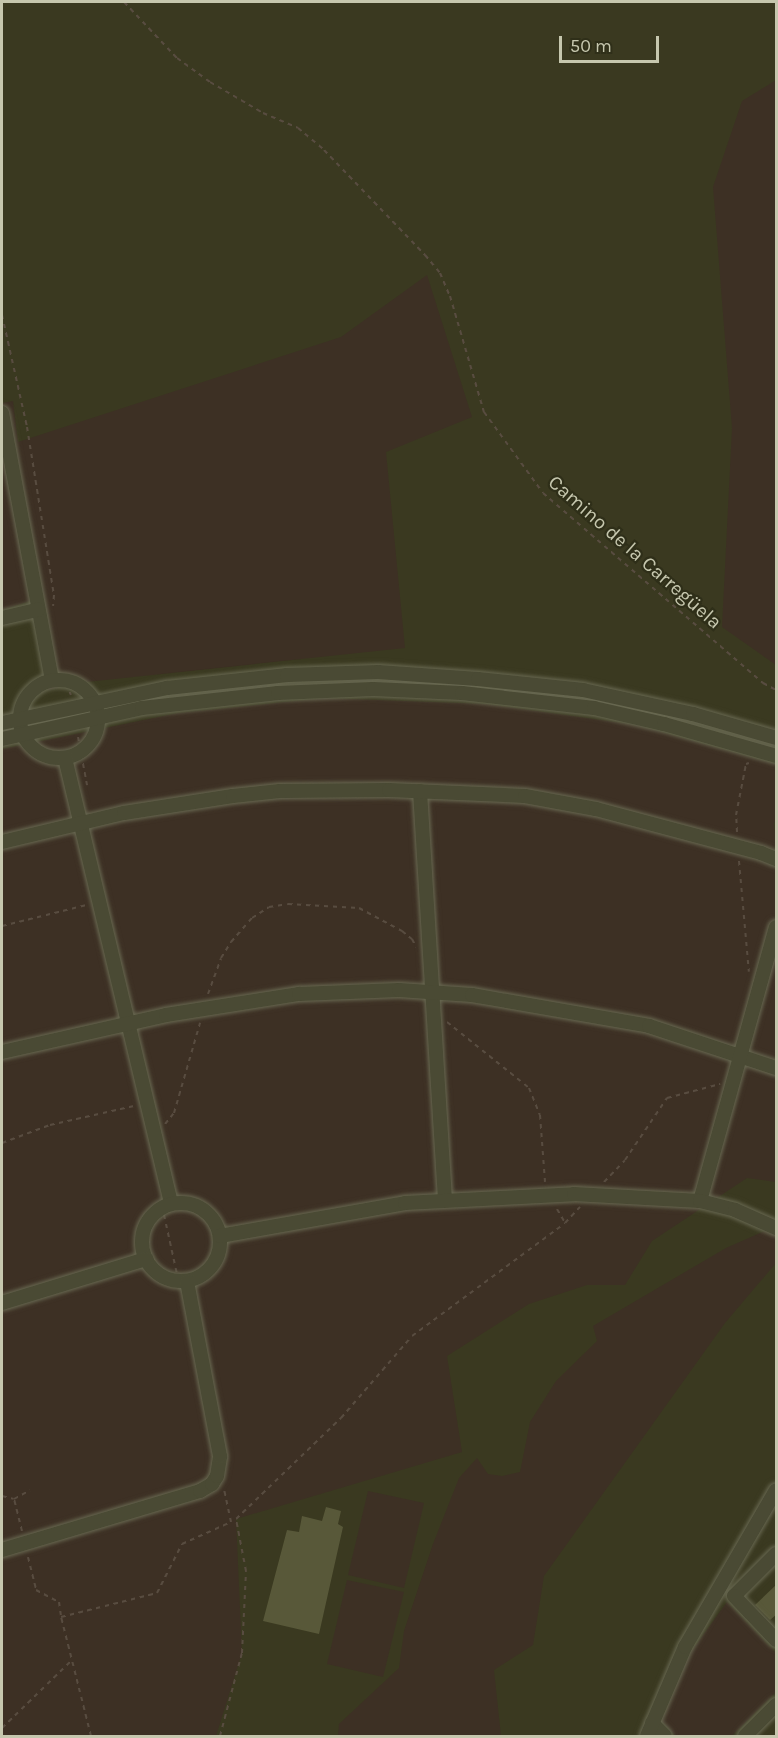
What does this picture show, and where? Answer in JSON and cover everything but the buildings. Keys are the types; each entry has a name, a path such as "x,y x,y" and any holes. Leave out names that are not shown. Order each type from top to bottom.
{"street":[{"path":"2,412 38,610 57,679"},
{"path":"2,618 38,610"},
{"path":"2,723 94,702 237,679 378,672 583,690 693,714 777,738"},
{"path":"57,679 76,684 86,691 94,702 98,718 94,736 87,747 65,758 52,758 39,753 28,744 23,735 19,719 22,706 28,694 39,685 57,679"},
{"path":"2,740 142,708 278,693 373,690 462,693 594,708 664,724 777,756"},
{"path":"65,758 129,1023 168,1209"},
{"path":"2,842 135,811 280,791 340,789 525,796 596,809 777,859"},
{"path":"420,791 445,1200"},
{"path":"700,1201 777,927"},
{"path":"2,1052 166,1015 299,994 399,990 483,997 649,1026 777,1068"},
{"path":"220,1236 405,1203 574,1194 700,1201 735,1210 777,1228"},
{"path":"190,1204 207,1212 215,1222 220,1236 217,1259 210,1269 200,1277 183,1282 163,1276 152,1268 142,1244 143,1231 154,1214 190,1204"},
{"path":"2,1303 146,1258"},
{"path":"2,1550 200,1491 212,1484 220,1466 220,1456 183,1282"},
{"path":"665,1737 650,1730 684,1647 777,1490"},
{"path":"777,1554 734,1596 777,1640"},
{"path":"745,1737 777,1705"}],"path":[{"name":"Camino de la Carregüela","path":"124,2 186,64 263,113 298,128 324,150 425,255 440,273 450,296 484,412 543,493 763,683 777,690"},
{"path":"2,315 27,427 54,595 52,615"},
{"path":"57,679 76,706"},
{"path":"737,836 736,816 746,764 751,762"},
{"path":"738,856 748,972"},
{"path":"205,1002 221,958 231,942 252,918 269,907 288,904 359,908 402,931 412,939 417,949"},
{"path":"162,1127 174,1113 202,1013"},
{"path":"444,1019 529,1088 540,1116 546,1190"},
{"path":"603,1184 625,1160 667,1098 730,1081"},
{"path":"2,1143 50,1125 142,1104"},
{"path":"220,1737 243,1653 246,1571 236,1519 341,1418 412,1336 565,1223 588,1199"},
{"path":"555,1206 565,1223"},
{"path":"168,1209 183,1282"},
{"path":"91,1737 61,1617 158,1593 182,1544 231,1522 224,1488"},
{"path":"2,1496 14,1500"},
{"path":"2,1728 72,1660"}],"shaded area":[{"path":"776,80 776,665 722,627 732,428 713,187 742,101"},
{"path":"427,275 472,417 386,452 405,648 77,683 48,690 36,599 2,610 2,403 13,401 18,442 341,337"},
{"path":"324,698 486,704 637,725 776,764 776,822 774,823 776,843 776,1182 747,1178 652,1241 625,1285 587,1285 529,1304 447,1356 462,1452 236,1519 242,1653 216,1736 2,1736 2,749 178,713"},
{"path":"776,1226 776,1263 725,1323 544,1576 533,1645 494,1670 501,1736 338,1736 339,1724 399,1668 404,1631 433,1544 459,1478 477,1458 488,1474 502,1476 520,1472 530,1422 556,1381 597,1341 593,1326 726,1248"},
{"path":"368,1491 424,1503 404,1588 348,1575"},
{"path":"347,1580 404,1592 383,1677 327,1664"},
{"path":"727,1602 776,1653 776,1692 732,1736 676,1736 661,1721 687,1657"}]}
